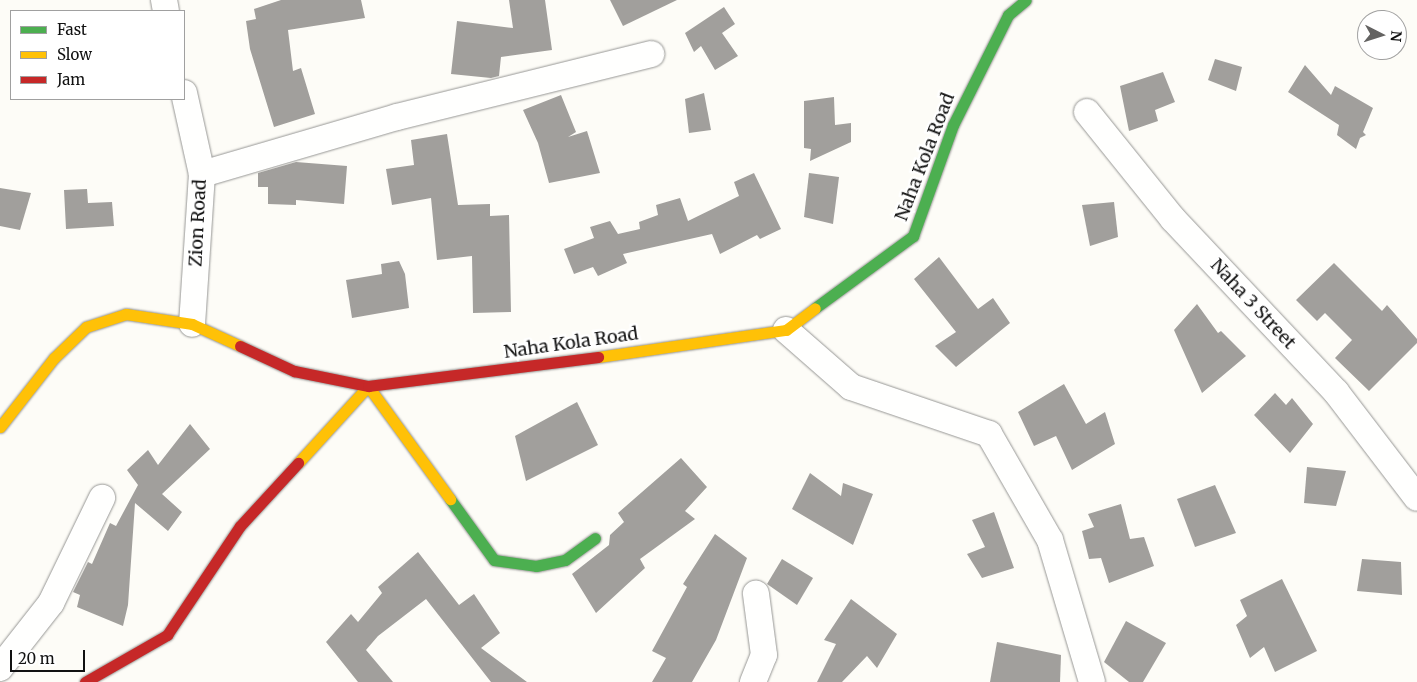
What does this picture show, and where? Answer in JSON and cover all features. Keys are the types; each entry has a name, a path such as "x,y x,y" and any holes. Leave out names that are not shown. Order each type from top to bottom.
{"street":[{"name":"Naha Kola Road","path":"0,427 54,358 86,327 126,314 192,324 294,371 368,386 492,373 786,330 913,236 953,125 1008,15 1026,0"},
{"path":"202,174 397,118 651,54"},
{"name":"Zion Road","path":"185,98 202,174 192,324"},
{"name":"Naha 3 Street","path":"1087,112 1173,219 1336,392 1417,498"},
{"path":"786,330 851,387 988,434 1050,540 1092,682"},
{"path":"85,682 167,635 240,526 368,386 494,560 536,566 565,560 595,538"},
{"path":"0,668 51,603 102,498"},
{"path":"753,682 764,656 756,594"}],"building":[{"path":"281,0 361,0 365,18 288,30 293,71 301,68 315,114 274,127 250,49 246,21 256,19 254,9"},
{"path":"509,0 545,0 552,50 501,57 499,76 491,78 451,74 457,21 513,28"},
{"path":"610,0 677,0 623,26"},
{"path":"724,7 735,24 722,33 738,56 715,70 701,46 694,52 685,33"},
{"path":"1215,59 1242,67 1236,91 1208,80"},
{"path":"1305,65 1331,95 1335,86 1373,108 1363,132 1366,135 1360,138 1356,149 1337,135 1339,125 1288,92"},
{"path":"1163,72 1175,102 1155,110 1158,121 1129,131 1120,86"},
{"path":"704,93 711,130 689,133 685,99"},
{"path":"561,95 576,132 568,137 587,131 600,173 549,183 538,143 523,110"},
{"path":"834,97 835,125 851,123 851,142 810,161 811,149 804,148 804,101"},
{"path":"447,134 458,205 490,204 490,216 509,215 511,312 473,313 472,256 437,260 431,198 392,205 386,169 414,165 411,140"},
{"path":"296,162 347,166 344,204 296,200 296,205 268,204 268,187 258,187 258,173"},
{"path":"754,173 781,229 760,239 757,235 720,254 712,234 623,254 627,263 598,276 593,267 574,274 564,249 594,238 590,227 610,221 618,234 640,229 639,222 658,215 656,205 680,198 688,221 739,196 734,182"},
{"path":"809,173 839,177 833,224 804,217"},
{"path":"0,188 31,193 20,230 0,226"},
{"path":"87,189 88,203 112,202 114,226 66,229 64,190"},
{"path":"1114,202 1118,237 1090,246 1082,205"},
{"path":"939,257 978,309 993,298 1010,323 956,367 935,346 956,332 914,279"},
{"path":"399,261 405,274 409,308 352,318 346,280 382,274 381,264"},
{"path":"1334,263 1382,311 1387,305 1417,339 1417,343 1369,391 1335,358 1352,340 1325,313 1317,321 1296,300"},
{"path":"1197,304 1218,333 1221,331 1246,356 1202,393 1174,330"},
{"path":"1064,384 1086,424 1105,412 1115,444 1072,470 1056,436 1034,446 1018,412"},
{"path":"1275,393 1286,405 1292,398 1313,424 1290,453 1254,415"},
{"path":"577,402 598,445 526,481 515,436"},
{"path":"190,424 210,449 162,494 182,512 168,531 135,503 128,605 123,626 77,607 80,595 73,592 88,562 92,564 110,523 116,526 138,485 127,470 148,450 158,465"},
{"path":"681,458 707,487 685,511 695,519 640,559 645,568 596,613 572,574 609,545 610,535 624,522 618,513"},
{"path":"1307,467 1346,471 1336,506 1304,503"},
{"path":"810,473 841,496 843,483 873,494 853,545 792,509"},
{"path":"1215,485 1236,533 1195,547 1177,499"},
{"path":"1121,504 1130,539 1144,537 1154,566 1109,583 1101,558 1089,559 1082,531 1094,527 1088,514"},
{"path":"994,512 1014,568 982,578 967,554 985,547 972,520"},
{"path":"715,534 747,558 716,640 692,682 652,682 666,658 652,651 687,587 683,584"},
{"path":"418,552 459,605 474,594 500,633 481,648 527,682 491,682 426,599 378,636 366,650 393,682 358,682 326,642 351,614 358,622 382,593 378,587"},
{"path":"782,559 813,578 797,605 767,584"},
{"path":"1362,559 1401,562 1402,595 1357,591"},
{"path":"1282,579 1317,651 1275,672 1264,647 1250,658 1236,625 1247,616 1240,600"},
{"path":"851,599 897,634 877,668 867,656 842,682 817,682 836,644 824,640"},
{"path":"1126,621 1166,643 1143,682 1129,682 1104,662"},
{"path":"997,642 1061,655 1060,682 990,682"}],"traffic: fast":[{"path":"815,308 913,236 953,125 1008,15 1026,0"},
{"path":"450,499 494,560 536,566 565,560 595,538"}],"traffic: slow":[{"path":"598,357 786,330 815,308"},
{"path":"0,427 54,358 86,327 126,314 192,324 240,346"},
{"path":"298,463 368,386 450,499"}],"traffic: jam":[{"path":"240,346 294,371 368,386 598,357"},
{"path":"85,682 167,635 240,526 298,463"}]}
